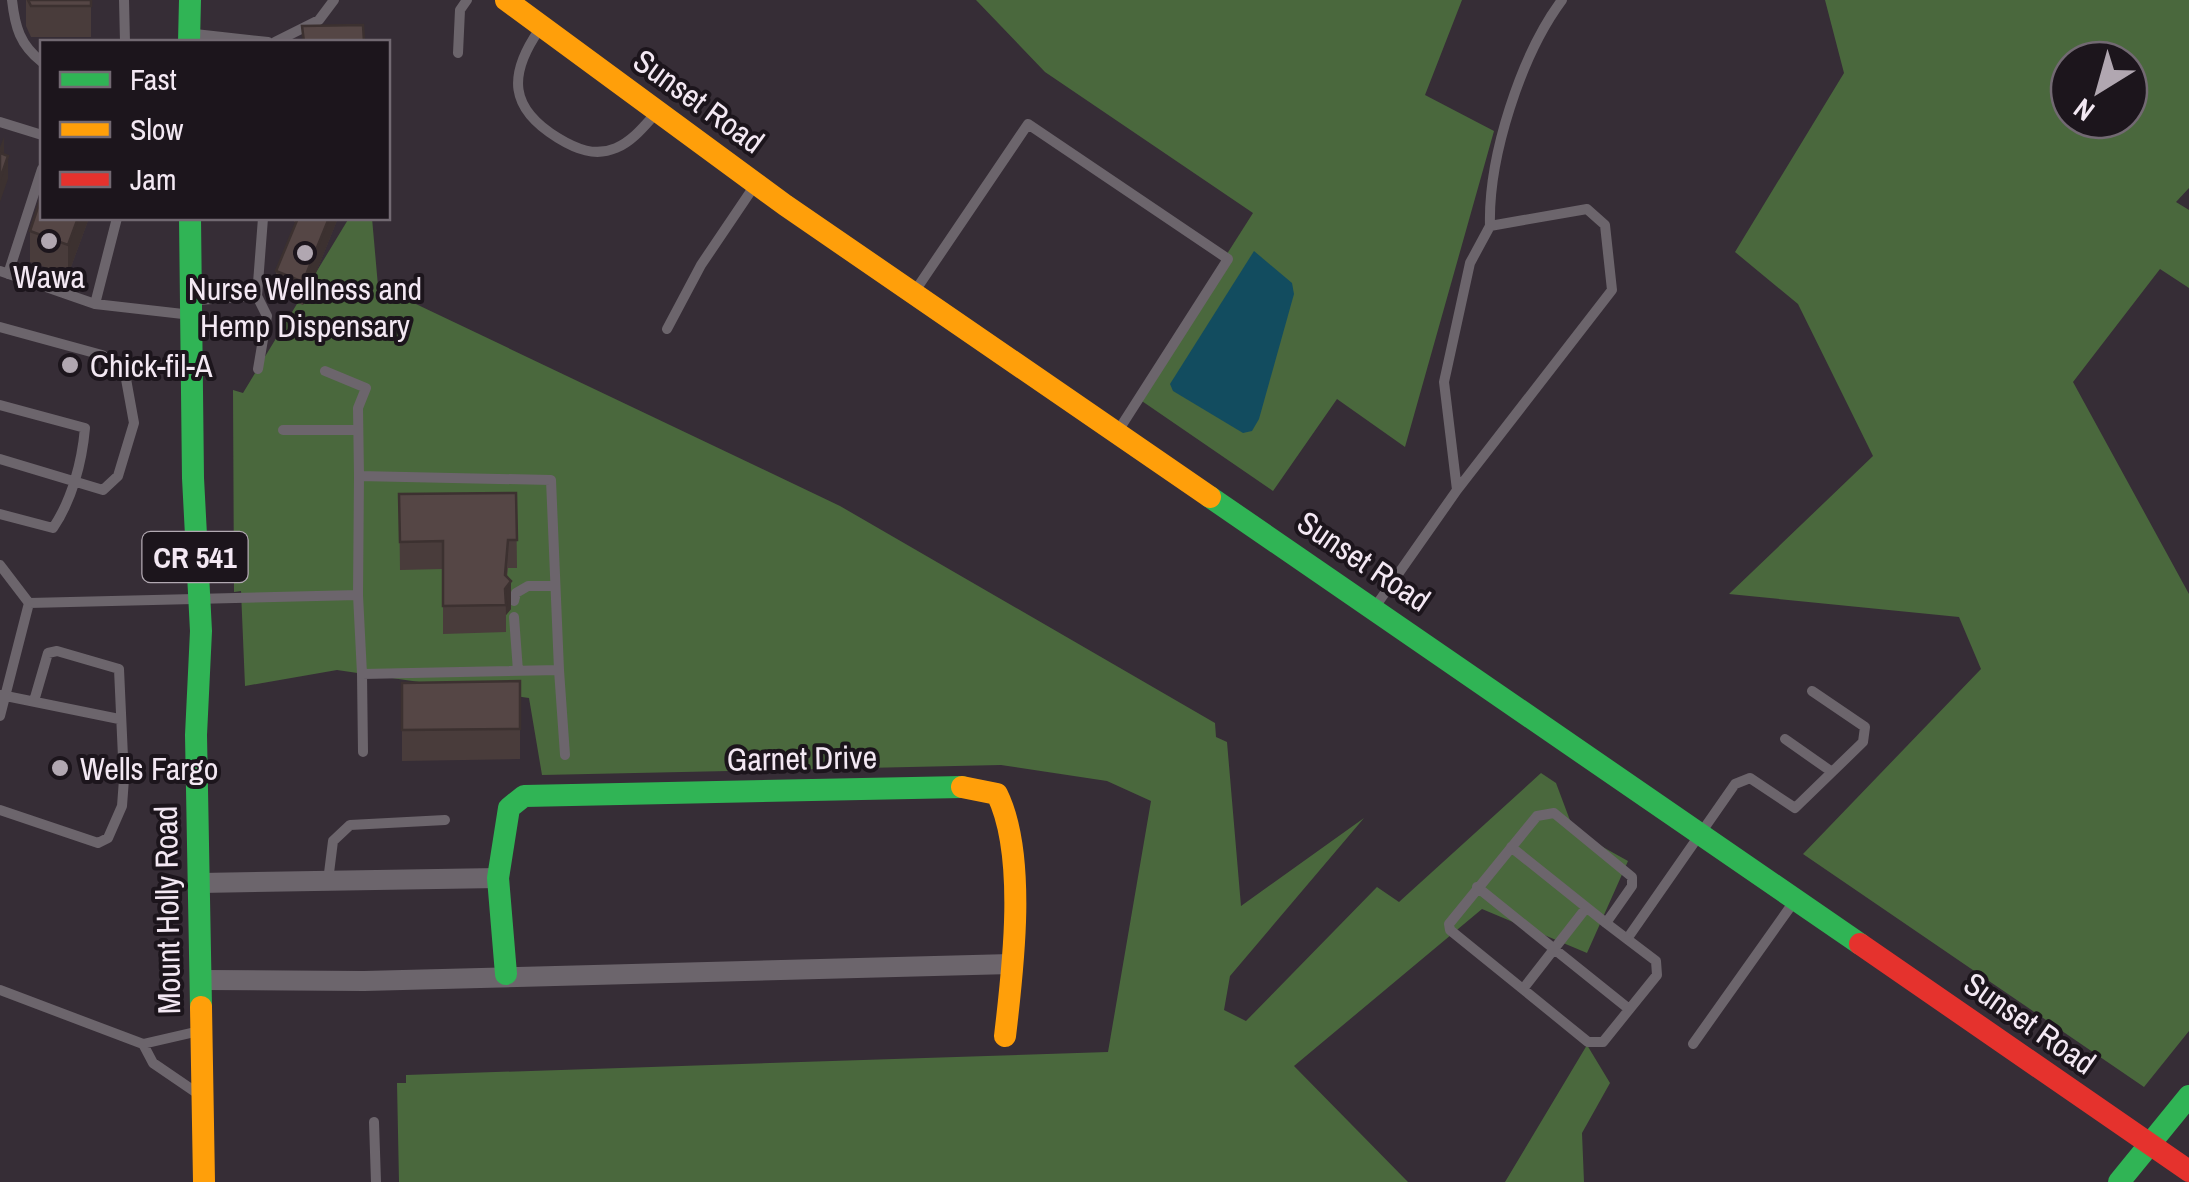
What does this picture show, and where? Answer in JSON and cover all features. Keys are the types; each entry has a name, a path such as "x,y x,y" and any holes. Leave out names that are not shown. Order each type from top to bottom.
{"main road":[{"path":"189,38 190,0"},
{"name":"Sunset Road","path":"506,0 756,184 2189,1171"},
{"name":"Mount Holly Road","path":"190,220 197,597 201,631 196,735 204,1182"},
{"name":"Garnet Drive","path":"506,974 498,878 509,808 524,796 975,787 1004,801 1011,823 1011,964 1005,1036"},
{"path":"2118,1182 2189,1096"}],"street":[{"path":"200,883 498,878"},
{"path":"202,980 332,982 506,974 1011,964"}],"lane":[{"path":"12,0 15,28 40,59"},
{"path":"124,0 125,40"},
{"path":"276,40 319,20 334,0"},
{"path":"458,53 460,10 466,0"},
{"path":"1458,490 1444,382 1470,263 1490,226 1489,189 1512,110 1539,32 1562,0"},
{"path":"542,26 519,65 518,91 524,112 542,128 577,150 597,152 617,148 658,112"},
{"path":"189,38 239,40"},
{"path":"0,122 40,134"},
{"path":"914,292 1028,124 1228,259 1117,432"},
{"path":"40,174 4,272 95,304 190,308 256,296"},
{"path":"667,329 701,265 756,184"},
{"path":"1374,608 1458,490 1612,290 1606,225 1588,209 1490,226"},
{"path":"95,304 116,220"},
{"path":"258,368 267,316 256,296 263,220"},
{"path":"0,327 102,355 124,368 134,416 118,476 103,490 0,459"},
{"path":"325,372 366,388 358,408 363,752"},
{"path":"0,405 84,428 73,483 63,513 53,528 0,514"},
{"path":"283,430 358,430"},
{"path":"359,476 551,480 564,755"},
{"path":"0,565 29,603"},
{"path":"514,601 516,594 528,586 556,586"},
{"path":"29,603 358,595"},
{"path":"0,716 29,603"},
{"path":"514,617 518,671"},
{"path":"0,810 98,843 108,838 122,806 119,669 57,651 48,653 34,702"},
{"path":"362,674 559,670"},
{"path":"1627,940 1735,784 1750,778 1795,808 1862,742 1864,728 1812,691"},
{"path":"3,696 118,719"},
{"path":"1784,739 1832,772"},
{"path":"1511,847 1658,965 1658,975 1596,1045 1450,930 1454,913 1537,816 1554,814 1628,871 1632,886 1606,923"},
{"path":"328,881 333,842 350,825 445,820"},
{"path":"1476,887 1629,1010"},
{"path":"1692,1044 1797,898"},
{"path":"1523,989 1586,908"},
{"path":"0,990 143,1044 201,1031"},
{"path":"143,1044 154,1063 200,1095"},
{"path":"374,1122 376,1182"}],"green space":[{"path":"976,0 1462,0 1425,95 1494,131 1405,447 1337,399 1273,491 1136,397 1253,213 1045,72"},
{"path":"1825,0 2189,0 2189,188 2176,202 2189,210 2189,288 2160,269 2073,382 2189,594 2189,1031 2144,1087 1803,854 1981,669 1959,617 1729,594 1873,456 1798,304 1735,252 1844,73"},
{"path":"348,220 372,220 378,286 840,506 1215,723 1216,737 1227,742 1241,906 1364,818 1230,976 1224,1010 1246,1021 1377,887 1399,902 1541,773 1556,783 1574,831 1628,861 1587,953 1482,909 1294,1066 1408,1182 399,1182 397,1083 406,1083 406,1075 1108,1052 1151,801 1107,781 1001,765 542,775 529,698 337,670 245,686 241,591 234,592 233,390 243,393"},
{"path":"1587,1045 1610,1083 1582,1133 1584,1182 1505,1182"}],"water":[{"path":"1254,251 1292,283 1294,294 1259,419 1252,431 1243,433 1173,391 1170,384"}],"building":[{"path":"28,0 91,0 91,6 31,6"},
{"path":"363,25 364,40 304,40 302,26"},
{"path":"0,153 8,156 0,179"},
{"path":"40,201 40,220 77,220 68,245 30,231"},
{"path":"297,220 328,220 303,282 276,271"},
{"path":"516,493 517,540 508,540 505,575 511,581 505,589 506,605 443,606 443,541 400,542 399,494"},
{"path":"520,681 520,729 402,730 402,683"}],"traffic: fast":[{"path":"189,40 190,0"},
{"path":"190,220 193,478 201,631 196,735 201,1007"},
{"path":"1210,497 1860,944"},
{"path":"506,974 498,878 509,808 524,796 962,787"},
{"path":"2119,1182 2189,1096"}],"traffic: slow":[{"path":"506,0 785,205 1210,497"},
{"path":"962,787 997,794 1012,848 1015,913 1005,1036"},
{"path":"201,1007 204,1182"}],"traffic: jam":[{"path":"1860,944 2189,1171"}],"place":[{"name":"Wawa","path":"49,241"},
{"name":"Nurse Wellness and Hemp Dispensary","path":"305,253"},
{"name":"Chick-fil-A","path":"70,365"},
{"name":"Wells Fargo","path":"60,768"}]}
